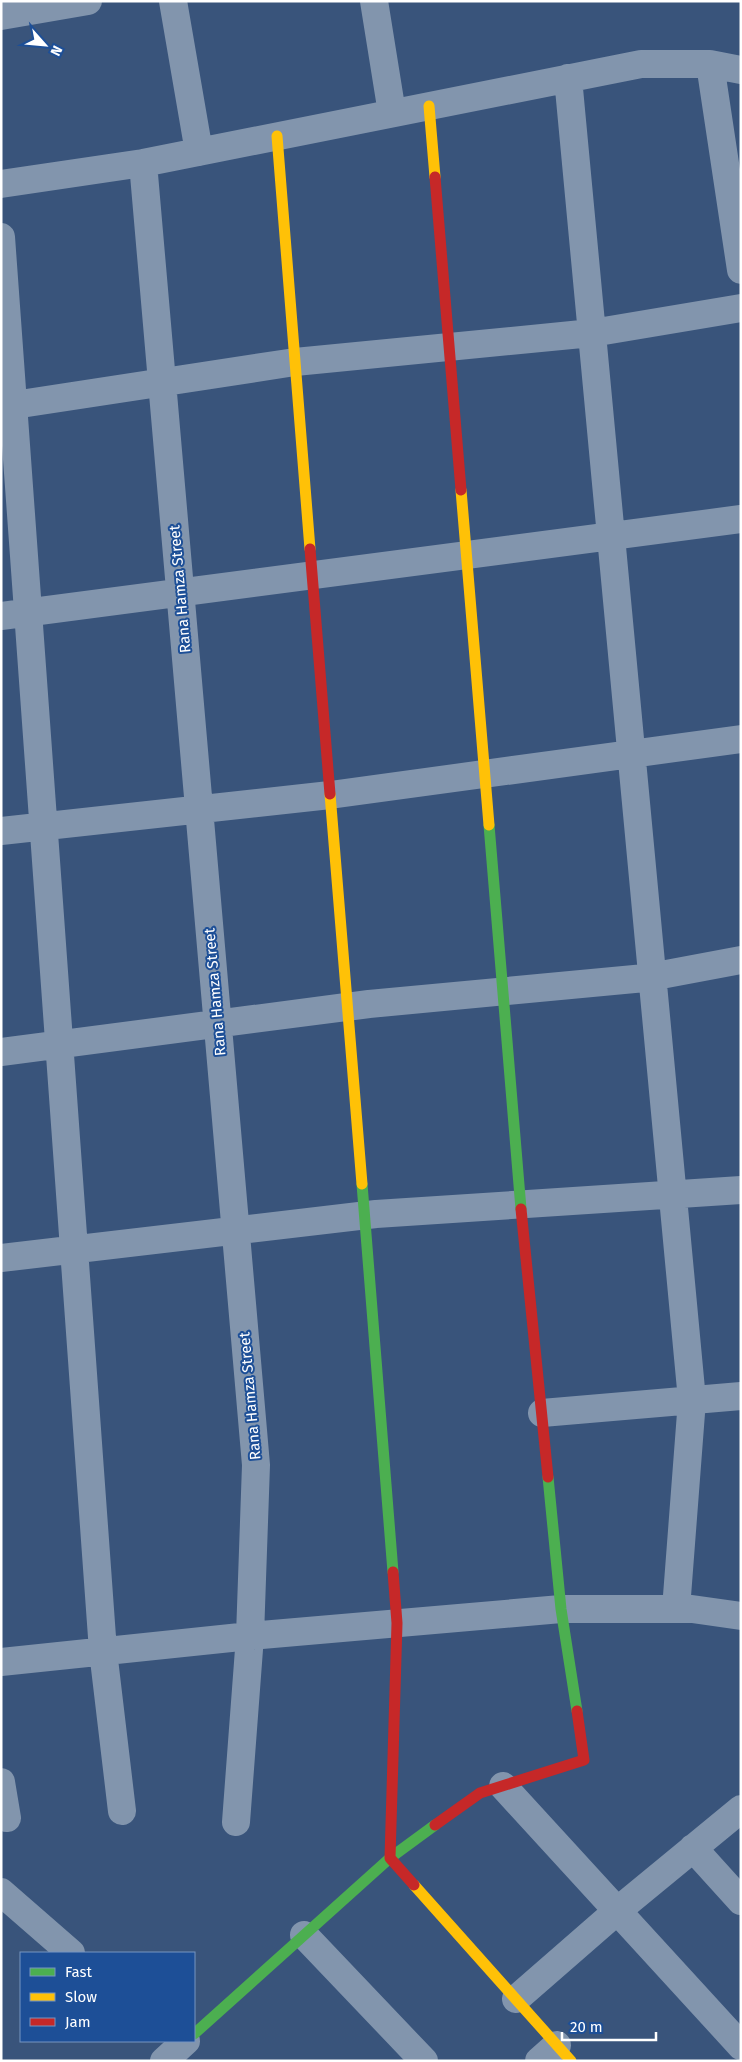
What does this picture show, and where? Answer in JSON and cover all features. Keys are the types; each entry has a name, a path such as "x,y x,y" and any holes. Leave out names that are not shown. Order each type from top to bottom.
{"street":[{"path":"1,16 88,1"},
{"path":"173,1 199,152"},
{"path":"374,1 392,113"},
{"path":"1,184 143,163 641,64 710,64 741,70"},
{"path":"710,64 741,270"},
{"path":"568,78 692,1400 676,1609"},
{"path":"195,2035 390,1858 480,1793 584,1760 561,1609 521,1205 429,106"},
{"path":"277,136 396,1623 390,1858 516,1999 555,2056"},
{"name":"Rana Hamza Street","path":"143,163 256,1465 250,1636 236,1822"},
{"path":"1,237 7,407 28,612 103,1651 122,1811"},
{"path":"7,407 295,362 592,333 741,308"},
{"path":"1,616 741,519"},
{"path":"1,831 330,795 741,739"},
{"path":"1,1052 347,1007 652,977 741,960"},
{"path":"1,1258 364,1216 741,1190"},
{"path":"542,1413 741,1396"},
{"path":"1,1662 250,1636 561,1609 676,1609 741,1616"},
{"path":"1,1782 6,1818"},
{"path":"503,1786 741,2046"},
{"path":"516,1999 617,1911 741,1809"},
{"path":"694,1848 741,1901"},
{"path":"1,1892 70,1952"},
{"path":"304,1935 424,2061"}],"traffic: fast":[{"path":"489,825 521,1209"},
{"path":"362,1184 393,1572"},
{"path":"548,1477 561,1609 577,1711"},
{"path":"195,2033 390,1858 435,1825"}],"traffic: slow":[{"path":"429,106 435,177"},
{"path":"277,136 310,549"},
{"path":"461,490 489,825"},
{"path":"330,794 362,1184"},
{"path":"414,1885 571,2061"}],"traffic: jam":[{"path":"435,177 461,490"},
{"path":"310,549 330,794"},
{"path":"521,1209 548,1477"},
{"path":"393,1572 397,1623 390,1858 414,1885"},
{"path":"435,1825 480,1793 584,1760 577,1711"}]}
